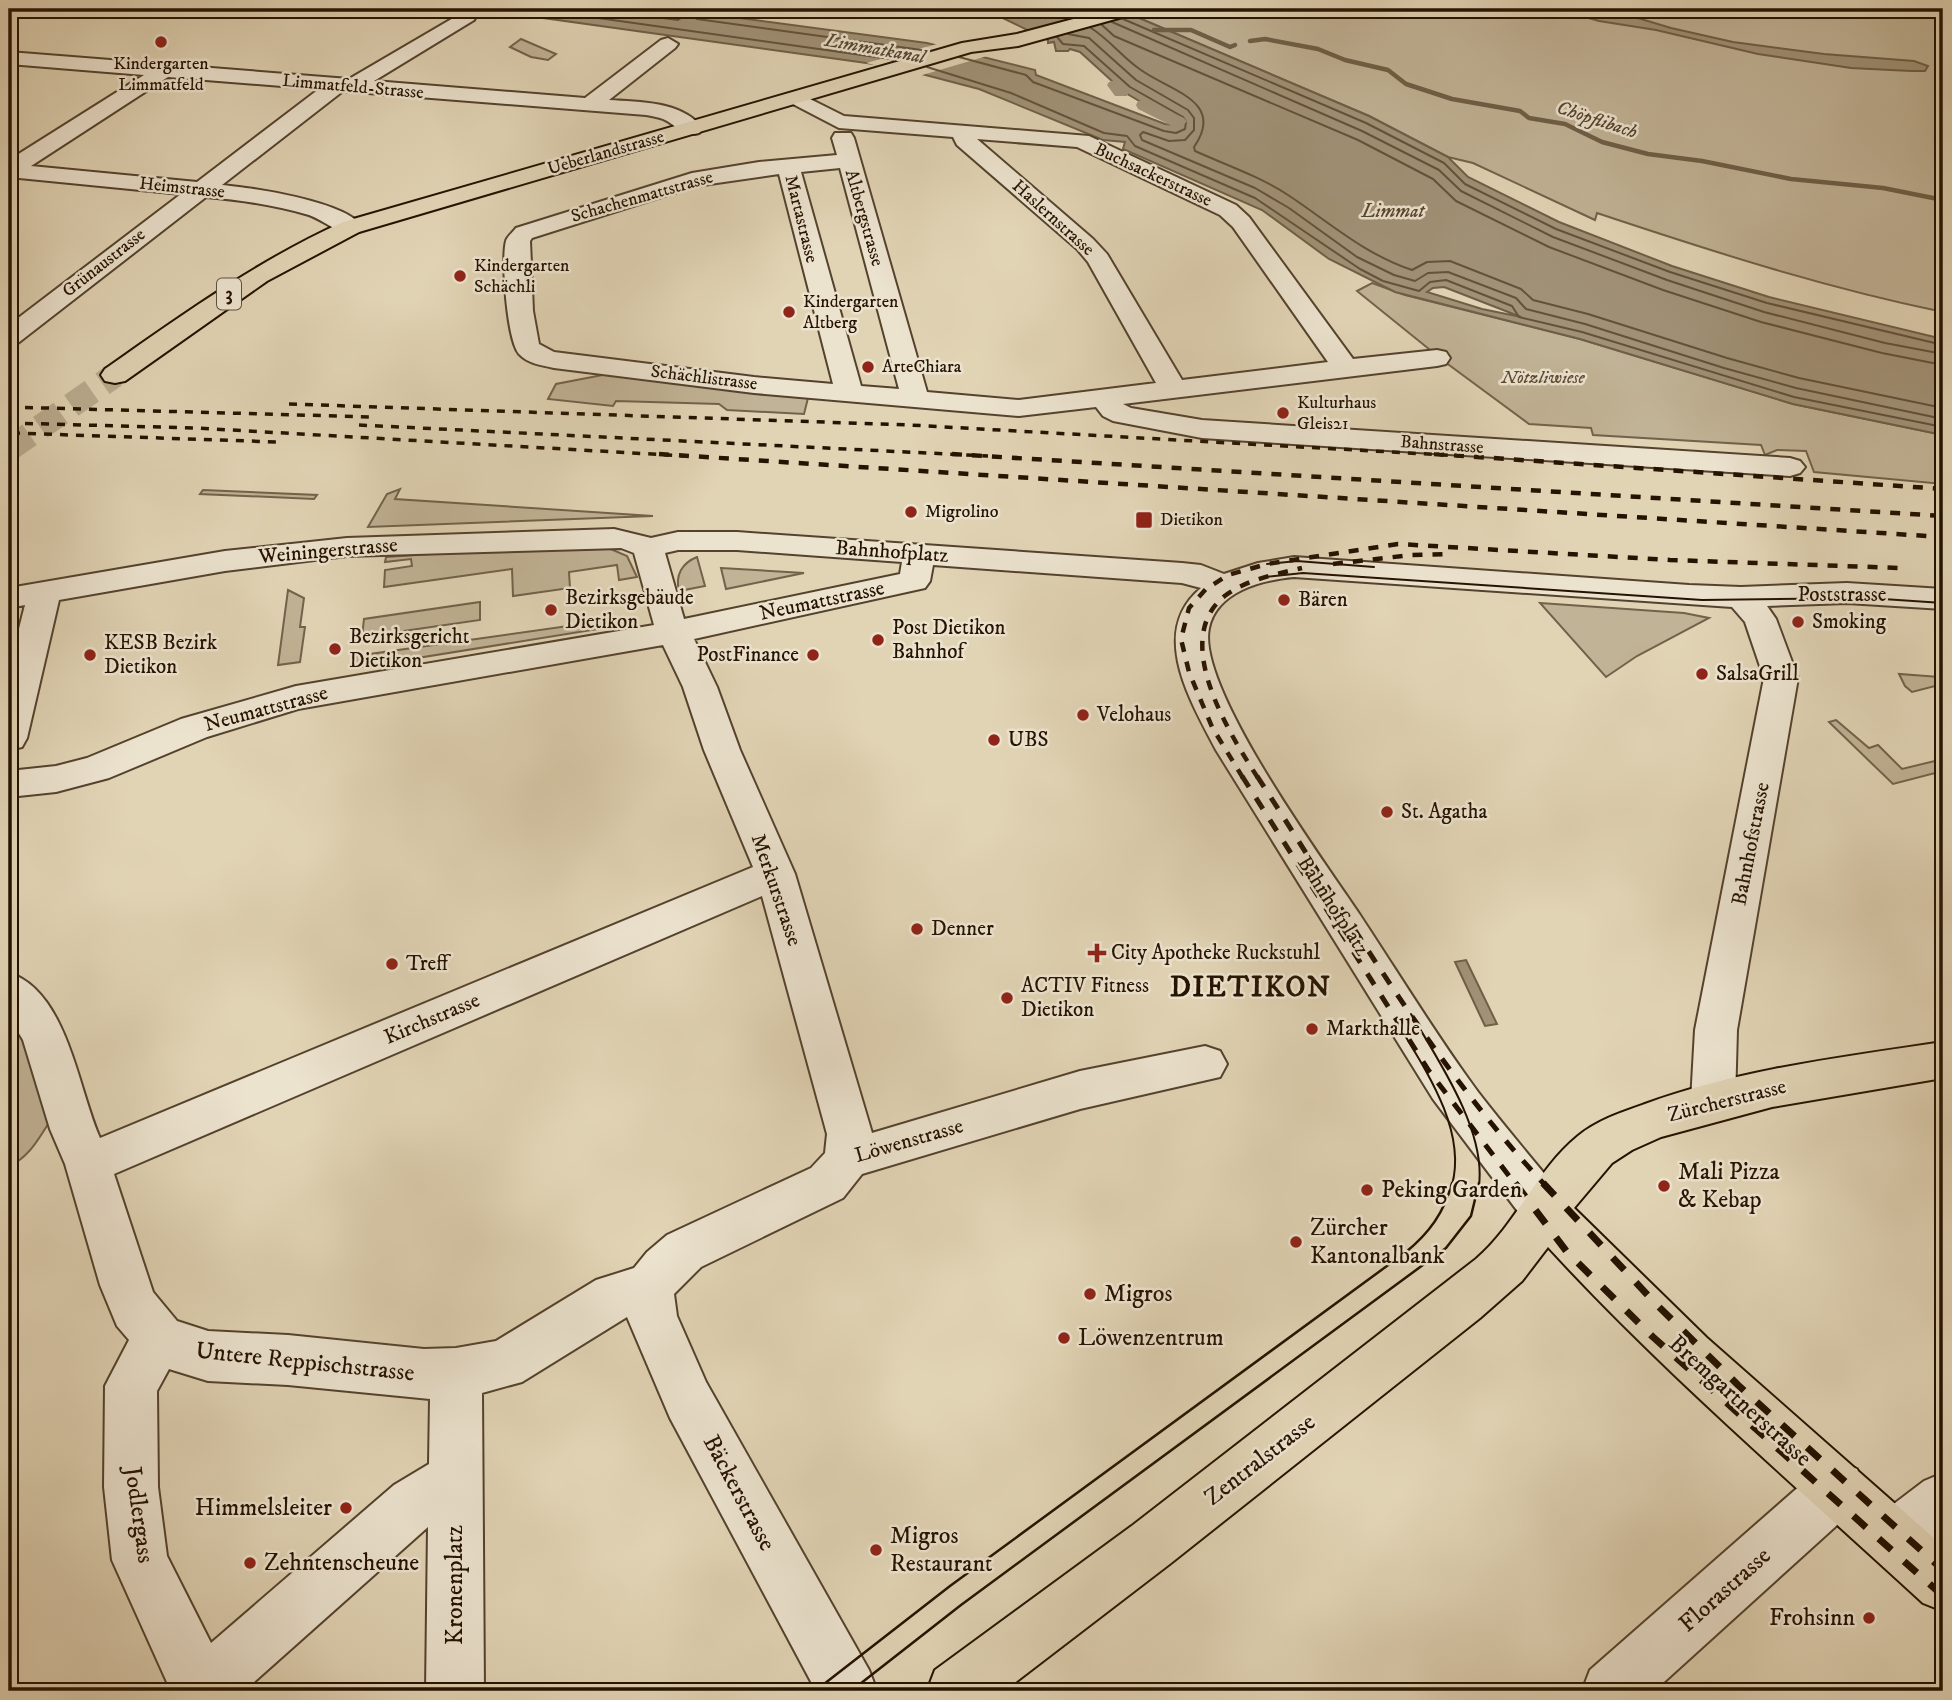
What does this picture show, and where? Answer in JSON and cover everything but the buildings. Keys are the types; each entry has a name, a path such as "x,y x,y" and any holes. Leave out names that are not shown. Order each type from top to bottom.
{"main road":[{"name":"Ueberlandstrasse","path":"115,375 249,281 309,244 351,227 439,199 798,99 969,47 1008,42 1130,9"},
{"name":"Zürcherstrasse","path":"1545,1210 1588,1156 1603,1144 1639,1125 1713,1101 1778,1087 1943,1060"},
{"name":"Bremgartnerstrasse","path":"1545,1210 1601,1272 1682,1351 1943,1583"},
{"name":"Zentralstrasse","path":"956,1691 1152,1544 1463,1301 1510,1259 1545,1210"}],"street":[{"name":"Grünaustrasse","path":"9,337 200,189 343,87 467,16"},
{"path":"589,105 668,44"},
{"name":"Limmatfeld-Strasse","path":"9,58 665,112 677,117 692,129"},
{"path":"9,170 163,71"},
{"path":"798,99 839,122"},
{"name":"Buchsackerstrasse","path":"839,122 1081,141 1224,208 1241,222 1346,368"},
{"name":"Altbergstrasse","path":"839,122 847,162 916,400"},
{"name":"Haslernstrasse","path":"961,132 965,140 1085,244 1098,259 1173,388"},
{"name":"Schachenmattstrasse","path":"522,316 518,241 524,233 692,180 788,166 847,162"},
{"name":"Martastrasse","path":"788,166 849,394"},
{"name":"Heimstrasse","path":"9,170 200,189 294,202 320,211 351,227"},
{"name":"Schächlistrasse","path":"522,316 527,345 545,358 668,375 916,400"},
{"path":"916,400 1019,408 1437,358"},
{"name":"Bahnstrasse","path":"1103,397 1114,410 1129,417 1202,429 1790,467"},
{"name":"Weiningerstrasse","path":"9,598 225,561 347,547 614,538 648,548"},
{"name":"Bahnhofplatz","path":"648,548 678,541 709,540 1192,574 1201,575 1223,586"},
{"path":"648,548 662,603 675,632"},
{"name":"Neumattstrasse","path":"9,784 56,779 96,769 194,728 296,698 675,632 914,581 920,554"},
{"name":"Bahnhofplatz","path":"1545,1210 1436,1068 1230,745 1191,650 1194,619 1206,599 1223,586 1257,572 1279,568 1307,567 1434,578 1741,597"},
{"path":"9,738 44,593"},
{"name":"Poststrasse","path":"1741,597 1847,593 1943,599"},
{"name":"Bahnhofstrasse","path":"1713,1101 1716,1030 1781,678 1760,619 1741,597"},
{"name":"Merkurstrasse","path":"675,632 701,687 722,750 775,874 850,1134 849,1156"},
{"name":"Kirchstrasse","path":"88,1164 775,874"},
{"name":"Untere Reppischstrasse","path":"9,990 20,999 43,1035 73,1129 88,1164 124,1286 135,1309 159,1338 178,1348 208,1356 288,1360 424,1374 456,1373 504,1364 612,1297 649,1288"},
{"name":"Löwenstrasse","path":"649,1288 664,1268 684,1251 827,1183 837,1175 849,1156 872,1153 1080,1090 1205,1064"},
{"name":"Bäckerstrasse","path":"649,1288 652,1317 688,1400 848,1691"},
{"name":"Jodlergass","path":"159,1338 131,1386 131,1487 135,1523 140,1560 201,1690"},
{"name":"Kronenplatz","path":"455,1691 456,1373"},
{"path":"201,1690 413,1504 455,1479"},
{"name":"Florastrasse","path":"1611,1691 1838,1488"},
{"path":"1894,1538 1943,1500"}],"green space":[{"path":"1118,9 1172,9 1185,18 1189,9 1943,9 1943,312 1769,268 1597,213 1595,220 1473,163 1448,157 1369,116"},
{"path":"521,39 556,54 548,60 531,57 510,47"},
{"name":"Nötzliwiese","path":"1372,283 1405,295 1580,339 1793,404 1943,435 1943,484 1814,472 1806,451 1777,450 1765,455 1761,445 1593,435 1591,428 1529,424 1445,362 1357,291"},
{"path":"613,373 809,394 804,414 727,410 719,404 616,401 613,406 548,399 556,384"},
{"path":"400,489 395,499 653,516 368,527 387,494"},
{"path":"203,490 317,495 314,499 200,494"},
{"path":"606,547 627,556 637,577 619,580 617,565 569,572 570,588 513,596 512,569 384,587 385,570 412,566 411,559 385,562 386,557 490,550"},
{"path":"697,557 705,586 679,591 681,570"},
{"path":"721,568 804,573 726,589"},
{"path":"288,590 304,598 300,627 305,627 300,662 278,665"},
{"path":"480,602 480,620 362,637 364,619"},
{"path":"1540,603 1684,613 1709,618 1637,656 1606,677"},
{"path":"596,622 598,629 355,668 356,656"},
{"path":"1937,672 1943,673 1943,684 1912,692 1905,686 1899,674 1939,677"},
{"path":"1836,720 1869,748 1878,745 1902,769 1943,759 1943,771 1893,784 1829,722"},
{"path":"9,1012 16,1018 50,1121 27,1153 9,1166"}],"water":[{"name":"Limmat","path":"524,9 672,9 927,43 1035,70 1036,75 1165,124 1180,125 1124,92 1080,52 1070,49 1056,51 1054,42 1048,43 1048,40 984,9 1118,9 1369,116 1448,157 1468,177 1559,222 1672,266 1769,297 1943,339 1943,435 1793,404 1580,339 1395,292 1329,259 1262,210 1123,149 1125,142 1103,140 979,89 895,67 522,15 529,10","holes":["1444,287 1521,317 1482,309 1427,292 1433,288"]},
{"path":"1557,9 1608,9 1671,28 1733,42 1824,54 1914,61 1928,66 1925,71 1851,68 1758,54 1656,30 1599,21"},
{"path":"1466,960 1497,1024 1485,1026 1455,962"}],"pier":[{"path":"941,43 994,54 919,76 866,63"}],"waterway":[{"name":"Chöpflibach","path":"1154,30 1191,30 1230,47 1235,45"},
{"name":"Chöpflibach","path":"1250,41 1265,39 1318,49 1345,60 1388,70 1406,84 1452,99 1520,111 1529,118 1565,124 1602,142 1648,154 1702,161 1791,179 1883,188 1943,200"},
{"path":"1115,85 1121,92"},
{"path":"1144,105 1178,122"}],"tunnel":[{"path":"9,449 115,375"}],"tram line":[{"path":"1267,564 1297,561 1374,567"},
{"path":"1264,577 1303,573 1702,600 1868,598 1943,603"},
{"path":"1411,1014 1458,1096 1468,1119 1479,1164 1479,1183"},
{"path":"1398,1024 1431,1080 1449,1122 1454,1143 1452,1185"},
{"path":"815,1691 950,1586 1406,1252 1435,1222 1452,1183"},
{"path":"851,1691 961,1605 1446,1248 1471,1216 1479,1183"}],"railway":[{"path":"289,404 910,425 1462,456"},
{"path":"9,407 373,417"},
{"path":"9,423 196,428 686,456"},
{"path":"359,425 969,455"},
{"path":"12,433 278,442"},
{"path":"659,454 1943,537"},
{"path":"952,454 969,455"},
{"path":"1434,454 1943,489"},
{"path":"969,455 988,456"},
{"path":"969,455 1943,516"},
{"path":"1243,778 1212,727 1189,672 1181,639 1189,608 1206,589 1228,575 1267,564 1398,544 1670,560 1901,568"},
{"path":"1333,564 1411,555 1451,554"},
{"path":"1258,778 1220,712 1203,660 1203,635 1210,613 1226,595 1253,581 1302,568"},
{"path":"1242,776 1429,1071 1516,1185"},
{"path":"1257,776 1428,1039 1504,1138 1545,1185"},
{"path":"1515,1183 1567,1252 1653,1337 1943,1596"},
{"path":"1543,1183 1657,1305 1738,1385 1943,1570"}],"place":[{"name":"Kindergarten Limmatfeld","path":"161,42"},
{"name":"Kindergarten Schächli","path":"460,276"},
{"name":"Kindergarten Altberg","path":"789,312"},
{"name":"ArteChiara","path":"868,367"},
{"name":"Kulturhaus Gleis21","path":"1283,413"},
{"name":"Migrolino","path":"911,512"},
{"name":"Dietikon","path":"1144,520"},
{"name":"Bären","path":"1284,600"},
{"name":"Bezirksgebäude Dietikon","path":"551,610"},
{"name":"Smoking","path":"1798,622"},
{"name":"Post Dietikon Bahnhof","path":"878,640"},
{"name":"Bezirksgericht Dietikon","path":"335,649"},
{"name":"KESB Bezirk Dietikon","path":"90,655"},
{"name":"PostFinance","path":"813,655"},
{"name":"SalsaGrill","path":"1702,674"},
{"name":"Velohaus","path":"1083,715"},
{"name":"UBS","path":"994,740"},
{"name":"St. Agatha","path":"1387,812"},
{"name":"Denner","path":"917,929"},
{"name":"City Apotheke Ruckstuhl","path":"1097,953"},
{"name":"Treff","path":"392,964"},
{"name":"ACTIV Fitness Dietikon","path":"1007,998"},
{"name":"Markthalle","path":"1312,1029"},
{"name":"Mali Pizza & Kebap","path":"1664,1186"},
{"name":"Peking Garden","path":"1367,1190"},
{"name":"Zürcher Kantonalbank","path":"1296,1242"},
{"name":"Migros","path":"1090,1294"},
{"name":"Löwenzentrum","path":"1064,1338"},
{"name":"Himmelsleiter","path":"346,1508"},
{"name":"Migros Restaurant","path":"876,1550"},
{"name":"Zehntenscheune","path":"250,1563"},
{"name":"Frohsinn","path":"1869,1618"}],"district":[{"name":"DIETIKON","path":"1251,987"}],"water label":[{"name":"Limmatkanal","path":"875,49"}]}
